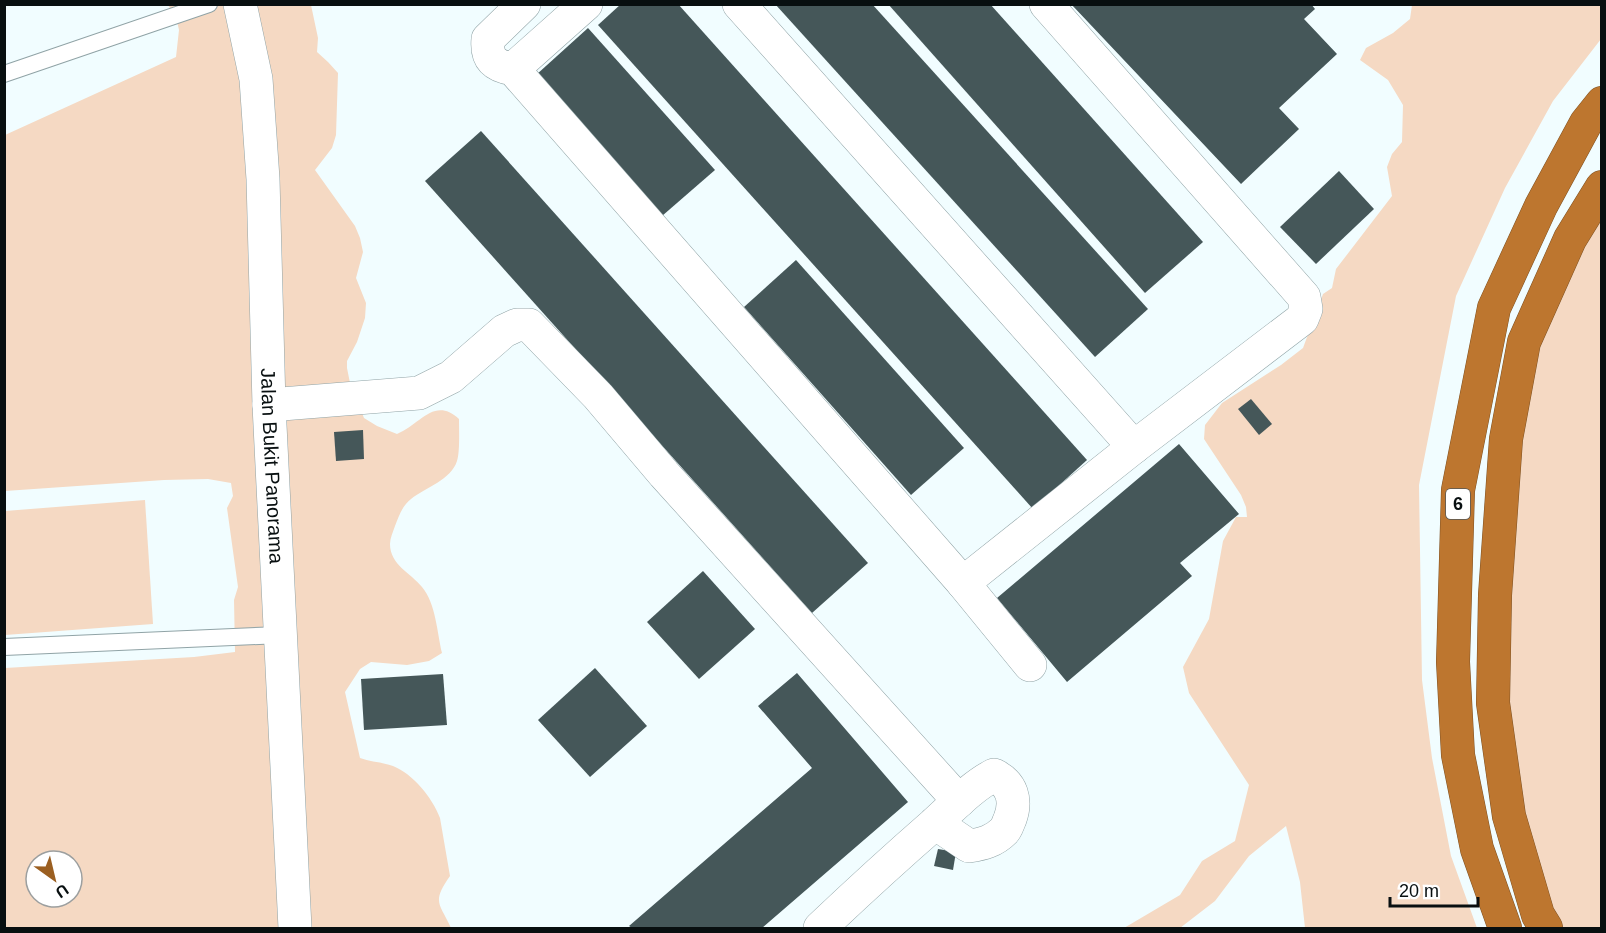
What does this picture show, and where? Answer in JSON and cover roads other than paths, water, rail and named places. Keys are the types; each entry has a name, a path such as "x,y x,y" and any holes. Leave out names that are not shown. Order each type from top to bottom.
{"highway":[{"name":"6","path":"1505,928 1477,849 1458,755 1454,662 1458,490 1494,308 1541,206 1586,123 1602,103"},
{"path":"1546,928 1538,915 1509,816 1493,703 1495,595 1506,439 1524,342 1570,238 1602,187"}],"street":[{"name":"Jalan Bukit Panorama","path":"240,4 256,79 263,179 269,405 295,928"},
{"path":"524,4 488,39 487,50 494,62 503,68 513,69 963,583 1030,665"},
{"path":"513,69 586,4"},
{"path":"739,4 1134,447"},
{"path":"963,583 1134,447 1302,319 1306,309 1304,297 1046,4"},
{"path":"269,405 418,393 451,377 504,331 517,325 529,325 598,396 664,474 959,801"},
{"path":"820,928 887,864 983,781 994,775 1004,780 1011,790 1014,809 1006,830 988,843 969,846 935,823"}],"lane":[{"path":"4,74 209,4"},
{"path":"4,647 280,634"}]}
